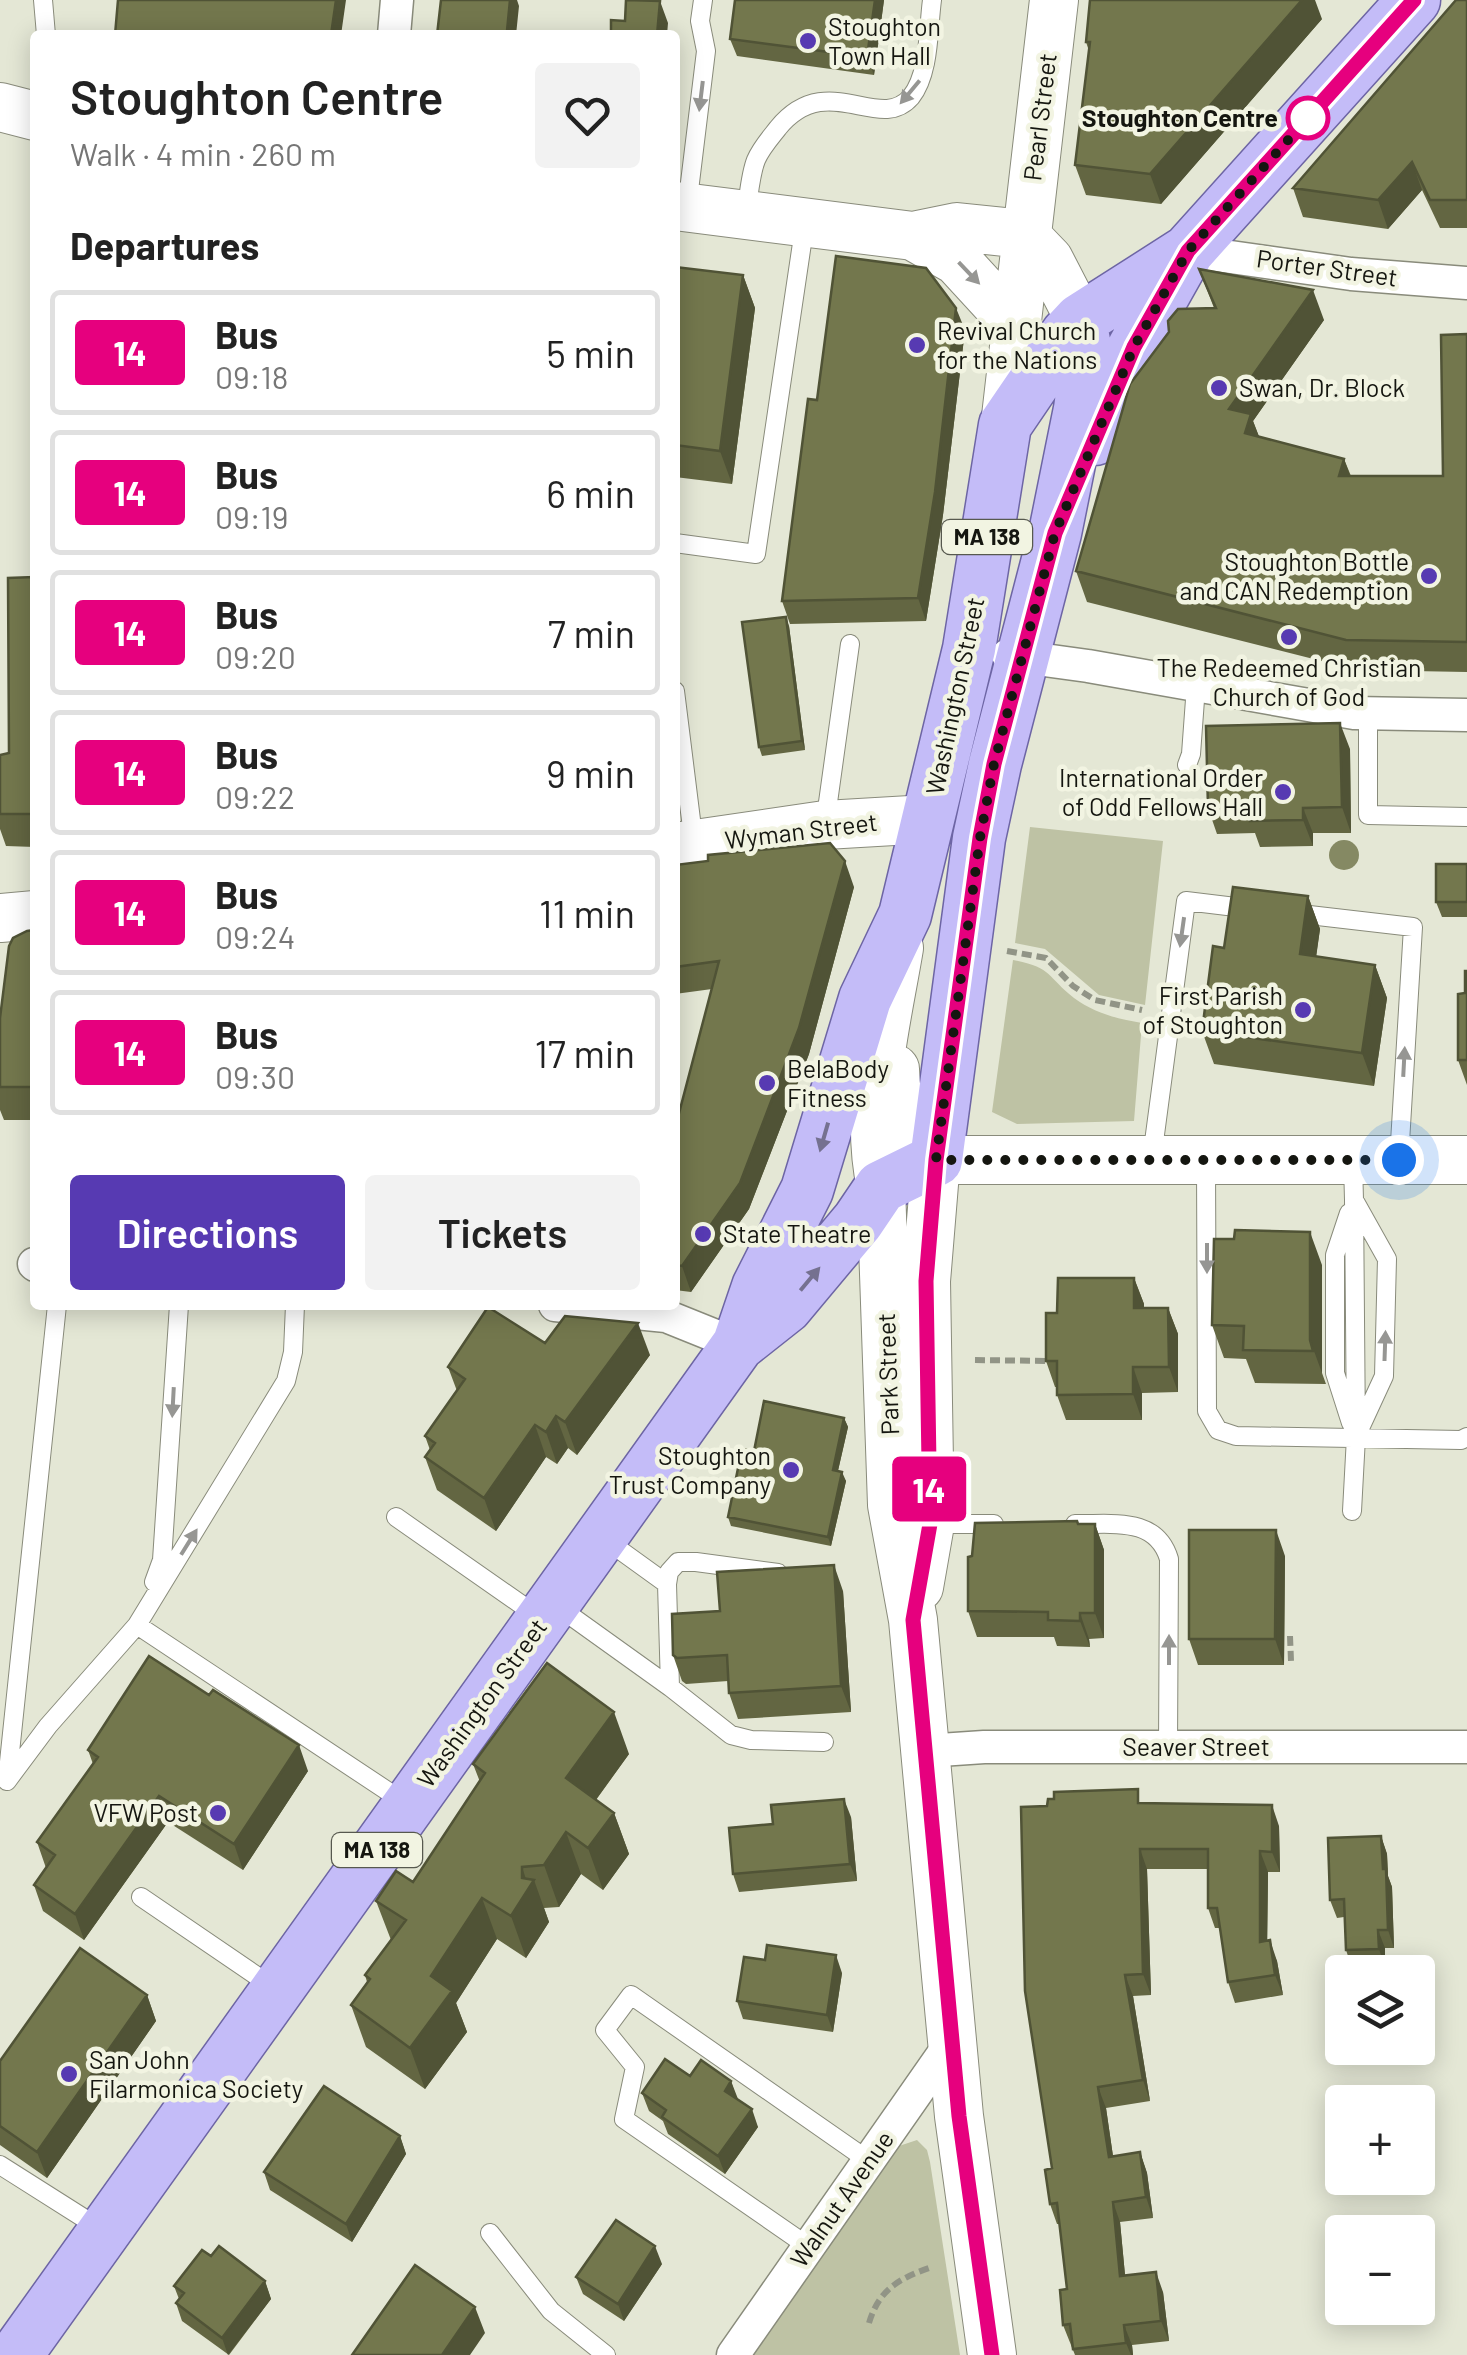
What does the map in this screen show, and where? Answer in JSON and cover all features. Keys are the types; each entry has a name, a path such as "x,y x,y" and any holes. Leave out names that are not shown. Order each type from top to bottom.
{"main road":[{"name":"Pearl Street","path":"1004,425 1054,0"},
{"name":"Washington Street","path":"1055,533 1134,347 1188,251 1395,12"},
{"path":"0,107 30,115"},
{"path":"681,207 913,236 958,227 1024,234"},
{"name":"MA 138","path":"1024,234 1049,260 1080,320"},
{"path":"913,236 957,261 1014,323"},
{"name":"Washington Street","path":"881,1187 873,1151 879,1065 905,914 969,650 1004,425 1080,320 1188,251"},
{"name":"Washington Street","path":"926,1281 936,1160 980,838 994,764 1055,533 1080,409 1088,357 1080,320"},
{"name":"Wyman Street","path":"685,845 825,825 928,820"},
{"name":"Washington Street","path":"16,2355 738,1345 758,1288 807,1190 865,998 905,914"},
{"path":"0,918 30,915"},
{"name":"Washington Street","path":"892,991 896,1100 909,1132 936,1160"},
{"path":"936,1160 1206,1161 1369,1173 1467,1160"},
{"name":"Washington Street","path":"738,1345 786,1308 881,1187 936,1160"},
{"name":"Park Street","path":"881,1187 892,1504 913,1620 952,2043 992,2355"},
{"name":"Park Street","path":"913,1620 930,1524 926,1281"}],"street":[{"path":"394,30 397,0"},
{"name":"Porter Street","path":"1188,251 1351,274 1467,283"},
{"path":"969,650 1088,666 1368,714 1467,715"},
{"path":"605,1310 666,1316 738,1345"},
{"name":"Seaver Street","path":"925,1750 1467,1747"},
{"name":"Walnut Avenue","path":"733,2355 952,2043"}],"lane":[{"path":"43,0 46,30"},
{"path":"681,207 706,51 700,21 703,0"},
{"path":"746,215 755,160 780,125 799,107 825,100 886,109 906,102 922,76 932,0"},
{"path":"680,545 756,554 805,222"},
{"path":"825,825 850,644"},
{"path":"1187,765 1196,686"},
{"path":"1368,714 1368,815 1467,817"},
{"path":"680,768 685,845"},
{"path":"1151,1161 1186,902 1412,927 1369,1173 1352,1511"},
{"path":"1206,1161 1207,1411 1218,1430 1236,1436 1461,1440 1467,1436"},
{"path":"1356,1438 1384,1376 1387,1260 1369,1173"},
{"path":"57,1310 7,1780 48,1726 137,1625 280,1393 293,1352 295,1310"},
{"path":"137,1625 162,1560 179,1310"},
{"path":"396,1517 670,1688 731,1735 751,1740 824,1742"},
{"path":"930,1524 1010,1524"},
{"path":"1048,1524 1140,1526 1156,1534 1165,1546 1169,1559 1168,1747"},
{"path":"601,1536 667,1584"},
{"path":"670,1688 667,1584 678,1562 778,1573"},
{"path":"137,1625 409,1805"},
{"path":"141,1897 277,1990"},
{"path":"808,2247 624,2119 635,2067 605,2030 631,1995 869,2162"},
{"path":"0,2165 105,2231"},
{"path":"490,2233 551,2311 606,2355"}],"path":[{"path":"1006,951 1046,958 1073,986 1095,1000 1170,1016"},
{"path":"975,1360 1055,1361"},
{"path":"1290,1636 1291,1661"},
{"path":"869,2323 875,2303 887,2288 902,2277 929,2268"}],"green space":[{"path":"1030,827 1163,841 1145,1005 1099,995 1045,949 1015,943"},
{"path":"1013,960 1042,970 1090,1008 1142,1023 1134,1121 1017,1124 992,1112"},
{"path":"917,2140 927,2150 930,2162 960,2355 752,2355 896,2147"}],"building":[{"path":"118,0 336,0 332,30 115,30"},
{"path":"441,0 510,0 507,30 438,30"},
{"path":"626,0 660,1 657,30 611,30 611,20 625,21"},
{"name":"Stoughton Town Hall","path":"735,0 875,0 867,57 730,39"},
{"path":"1090,0 1302,0 1150,174 1075,165 1090,42 1086,42"},
{"path":"1456,0 1467,0 1467,200 1430,200 1412,162 1378,200 1293,188"},
{"path":"836,256 926,268 956,308 935,492 918,598 782,601 808,399 817,400"},
{"path":"680,268 743,275 720,451 680,446"},
{"path":"1199,269 1313,290 1229,409 1251,414 1245,433 1344,459 1339,476 1443,476 1441,335 1467,334 1467,642 1346,640 1076,571 1130,384 1169,332 1168,321 1178,309 1216,308"},
{"path":"30,577 30,814 0,814 0,755 9,753 8,578"},
{"path":"786,617 802,741 759,747 742,622"},
{"name":"International Order of Odd Fellows Hall","path":"1340,723 1342,807 1303,808 1303,820 1250,821 1250,808 1208,808 1206,726"},
{"path":"830,843 845,861 799,1028 740,1183 682,1266 680,1109 719,961 680,966 680,864 708,861 708,855"},
{"path":"1436,864 1467,864 1467,902 1436,902"},
{"name":"First Parish of Stoughton","path":"1233,887 1308,896 1300,954 1375,965 1362,1053 1202,1031 1213,946 1224,948"},
{"path":"30,931 30,1087 0,1087 0,1018 9,946 13,938"},
{"path":"1465,971 1467,1060 1458,1060 1458,994 1465,993"},
{"path":"1235,1230 1310,1232 1313,1351 1243,1350 1244,1326 1212,1325 1214,1239 1234,1239"},
{"path":"1058,1278 1134,1278 1134,1308 1168,1308 1169,1367 1133,1367 1133,1394 1057,1395 1057,1361 1046,1361 1046,1313 1057,1313"},
{"path":"486,1310 493,1310 545,1343 565,1316 638,1323 565,1422 556,1416 546,1432 535,1425 484,1498 425,1457 435,1443 425,1436 465,1379 448,1367"},
{"name":"Stoughton Trust Company","path":"764,1401 844,1418 833,1470 842,1472 828,1537 728,1517 742,1449 754,1451"},
{"path":"975,1523 1095,1524 1095,1613 1080,1613 1080,1621 1048,1620 1048,1612 968,1611 968,1557 972,1556"},
{"path":"1189,1530 1276,1530 1275,1639 1189,1639"},
{"path":"834,1565 841,1686 729,1693 727,1655 673,1655 672,1614 720,1611 717,1572"},
{"path":"149,1656 209,1695 213,1690 299,1745 234,1844 159,1796 75,1914 34,1885 55,1855 37,1842 98,1757 88,1750"},
{"path":"547,1663 614,1712 566,1778 614,1813 588,1848 566,1832 544,1865 522,1867 522,1878 534,1880 511,1916 482,1898 431,1976 452,1991 410,2048 351,2005 370,1979 365,1975 406,1920 376,1901 396,1871 413,1882 485,1773 473,1764"},
{"path":"1138,1789 1138,1803 1272,1805 1272,1852 1260,1851 1260,1942 1270,1940 1275,1975 1228,1982 1217,1908 1208,1908 1208,1849 1140,1849 1143,1974 1125,1975 1143,2080 1098,2087 1109,2157 1140,2152 1146,2197 1113,2202 1120,2276 1156,2272 1161,2321 1124,2325 1126,2343 1073,2349 1070,2324 1063,2325 1060,2290 1067,2289 1057,2203 1050,2204 1045,2170 1052,2168 1025,1991 1021,1807 1047,1806 1048,1799 1054,1799 1054,1792"},
{"path":"844,1799 850,1864 733,1874 729,1828 773,1824 771,1805"},
{"path":"1381,1836 1388,1930 1378,1930 1379,1949 1346,1950 1344,1899 1330,1900 1328,1838"},
{"path":"767,1945 836,1955 827,2015 737,2001 744,1957 765,1960"},
{"name":"San John Filarmonica Society","path":"80,1948 147,1995 37,2152 0,2126 0,2061"},
{"path":"665,2059 690,2076 701,2060 731,2081 725,2091 752,2109 718,2156 662,2117 666,2110 642,2093"},
{"path":"324,2086 400,2136 346,2224 264,2172"},
{"path":"616,2220 655,2246 618,2304 576,2277"},
{"path":"219,2246 265,2281 222,2338 176,2303 184,2293 174,2286 202,2250 211,2256"},
{"path":"415,2265 475,2307 442,2355 352,2355"}],"bus line":[{"name":"14","path":"992,2355 959,2116 913,1620 930,1524 926,1281 936,1160 980,838 994,764 1055,533 1134,347 1188,251 1414,0"}],"place":[{"name":"Stoughton Town Hall","path":"808,41"},
{"name":"Stoughton Centre","path":"1308,118"},
{"name":"Revival Church for the Nations","path":"917,345"},
{"name":"Swan, Dr. Block","path":"1219,388"},
{"name":"Stoughton Bottle and CAN Redemption","path":"1429,576"},
{"name":"The Redeemed Christian Church of God","path":"1289,637"},
{"name":"International Order of Odd Fellows Hall","path":"1283,792"},
{"name":"First Parish of Stoughton","path":"1303,1010"},
{"name":"BelaBody Fitness","path":"767,1083"},
{"name":"State Theatre","path":"703,1234"},
{"name":"Stoughton Trust Company","path":"791,1470"},
{"name":"VFW Post","path":"218,1813"},
{"name":"San John Filarmonica Society","path":"69,2074"}],"route":[{"path":"1308,118 1316,109 1188,251 1134,347 1055,533 994,764 980,838 936,1160 1399,1160"}]}
